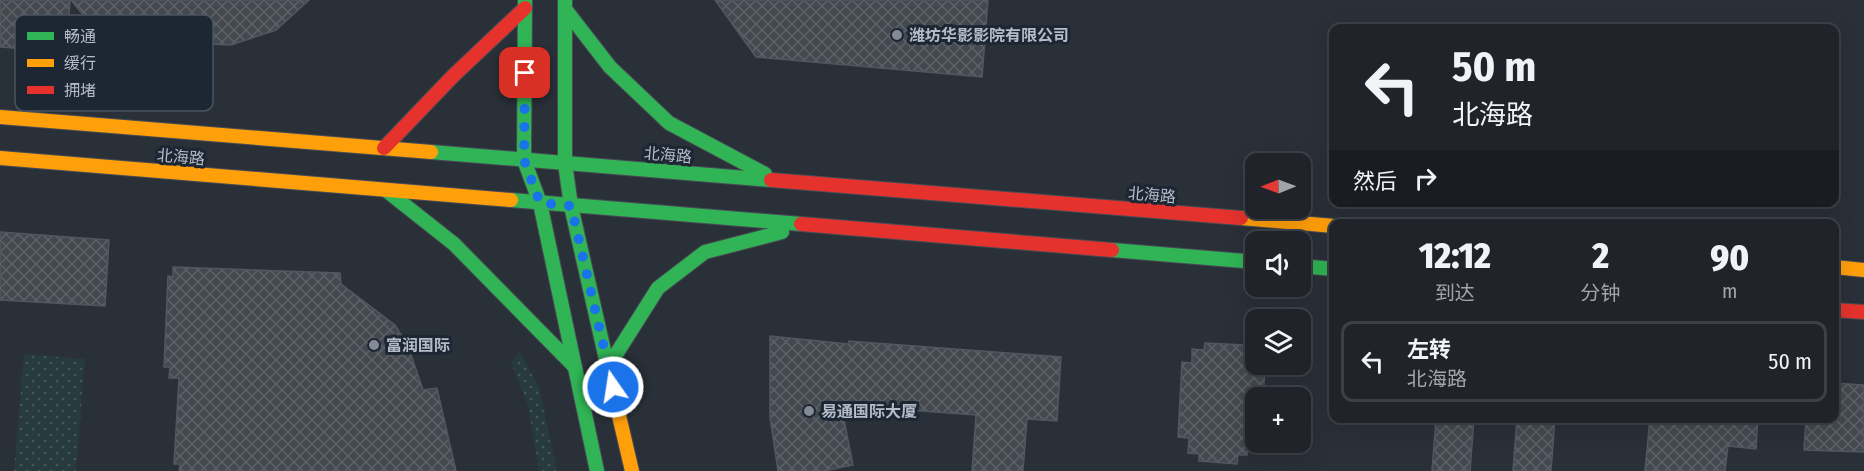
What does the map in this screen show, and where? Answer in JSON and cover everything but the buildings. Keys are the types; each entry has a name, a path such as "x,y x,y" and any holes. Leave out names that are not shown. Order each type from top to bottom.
{"main road":[{"path":"384,148 431,96 525,4"},
{"path":"525,4 524,160 540,203 597,471"},
{"path":"565,5 565,163 571,206 632,471"},
{"path":"565,5 610,67 669,123 778,181"},
{"name":"北海路","path":"0,117 1329,226"},
{"name":"北海路","path":"0,158 1245,261"},
{"path":"387,191 454,244 573,365"},
{"path":"608,367 658,288 705,252 808,225"},
{"path":"1311,267 1329,268"},
{"path":"1839,268 1864,270"},
{"path":"1839,310 1864,312"}],"green space":[{"path":"520,352 539,387 557,471 539,471 528,405 511,362"},
{"path":"24,354 85,359 76,471 14,471"}],"traffic: fast":[{"path":"525,0 524,160 540,203 597,471"},
{"path":"565,0 565,163 571,206 613,390"},
{"path":"565,9 610,67 669,123 765,174"},
{"path":"431,152 771,180"},
{"path":"387,191 454,244 573,365"},
{"path":"511,200 801,224"},
{"path":"608,367 658,288 705,252 782,232"},
{"path":"1112,250 1245,261"},
{"path":"1311,267 1329,269"}],"traffic: slow":[{"path":"0,117 431,152"},
{"path":"0,158 511,200"},
{"path":"1241,218 1329,226"},
{"path":"1839,268 1864,270"},
{"path":"613,390 632,471"}],"traffic: jam":[{"path":"384,148 453,76 525,8"},
{"path":"771,180 1241,218"},
{"path":"801,224 1112,250"},
{"path":"1839,310 1864,312"}],"place":[{"name":"潍坊华影影院有限公司","path":"897,35"},
{"name":"富润国际","path":"374,345"},
{"name":"易通国际大厦","path":"809,411"}],"route":[{"path":"525,73 524,160 540,203 571,206 613,387"}]}
